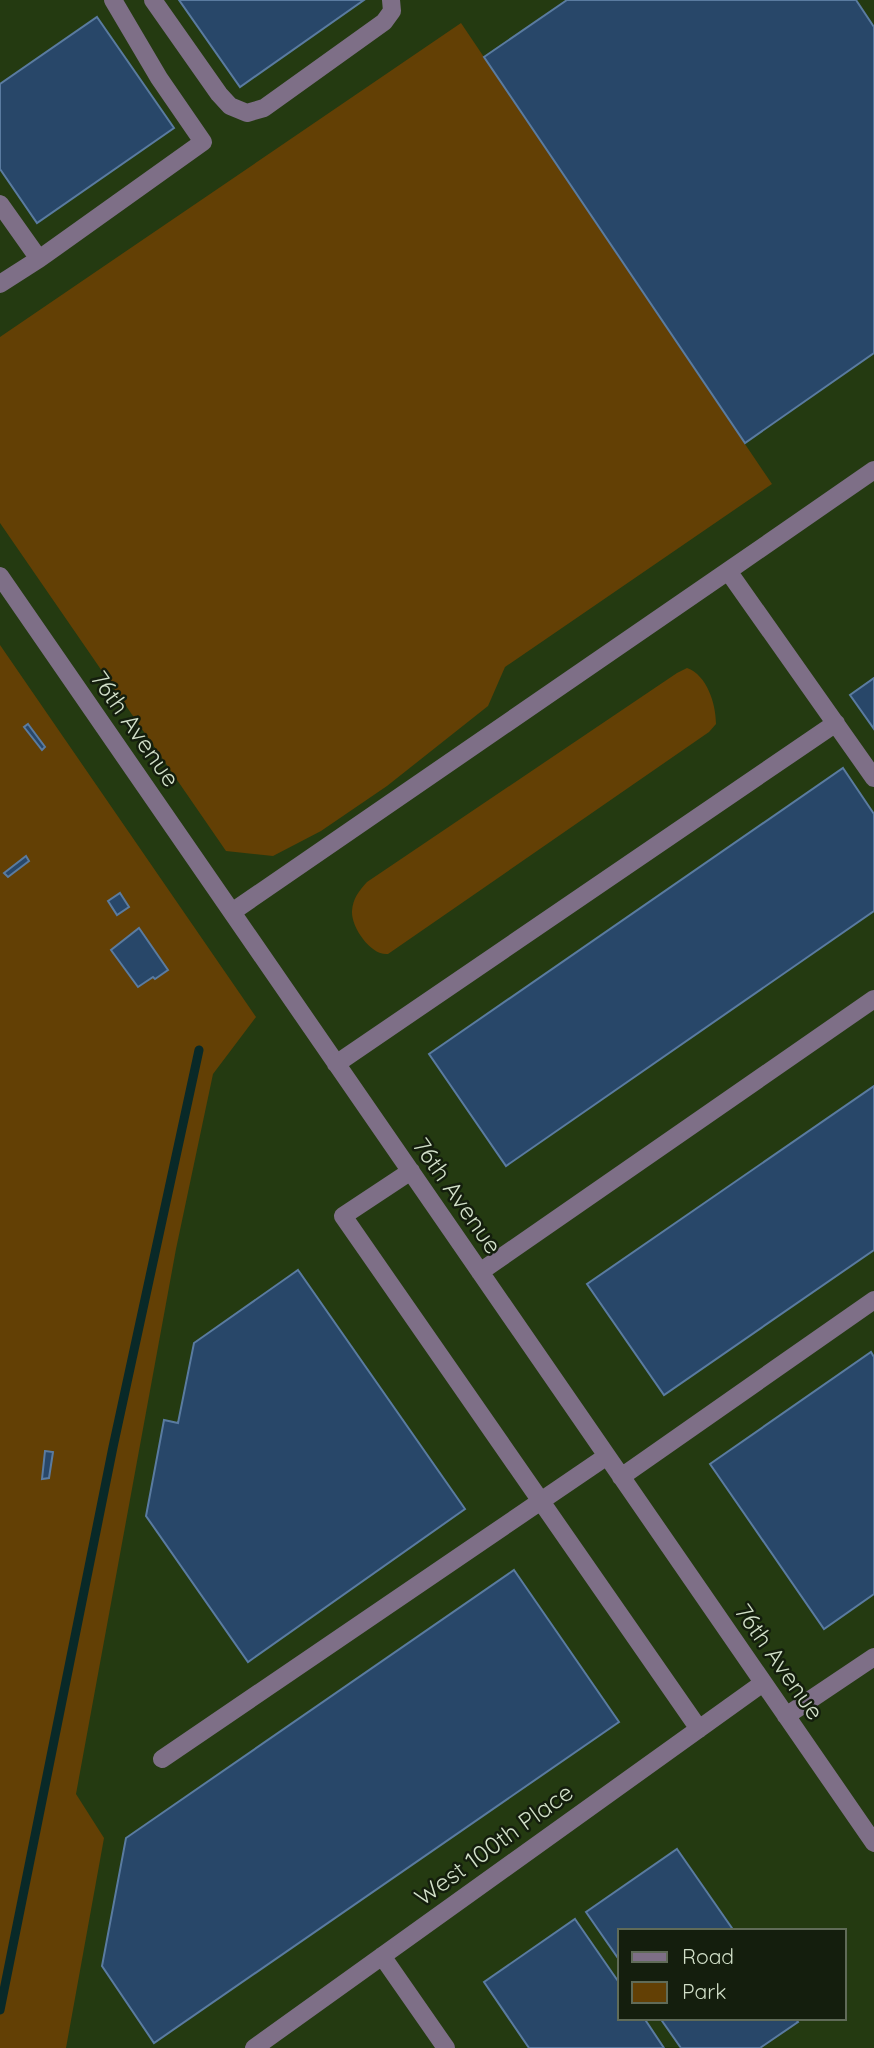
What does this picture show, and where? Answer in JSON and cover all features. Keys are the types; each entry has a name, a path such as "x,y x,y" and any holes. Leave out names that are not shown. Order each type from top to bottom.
{"street":[{"path":"0,284 203,142 159,78 113,0"},
{"path":"153,0 219,94 230,106 247,113 264,108 384,22 392,11 391,0"},
{"path":"0,204 39,258"},
{"path":"232,912 874,470"},
{"path":"728,571 874,778"},
{"name":"76th Avenue","path":"0,576 874,1843"},
{"path":"337,1064 836,723"},
{"path":"480,1272 874,999"},
{"path":"411,1171 343,1216 699,1729"},
{"path":"621,1477 874,1300"},
{"path":"162,1759 607,1456"},
{"path":"786,1716 874,1657"},
{"name":"West 100th Place","path":"254,2048 763,1683"},
{"path":"858,1820 874,1809"},
{"path":"382,1956 446,2048"}],"green space":[{"path":"461,23 772,484 505,667 488,706 387,786 321,831 273,856 226,851 0,523 0,337"},
{"path":"0,645 256,1017 213,1074 176,1249 76,1794 104,1838 66,2048 0,2048"},
{"path":"687,668 700,677 712,699 716,724 709,732 388,954 375,950 363,939 355,925 352,911 357,895 367,882"}],"building":[{"path":"179,0 364,0 240,87"},
{"path":"567,0 856,0 874,27 874,353 745,443 484,57"},
{"path":"97,17 174,128 37,223 0,169 0,84"},
{"path":"874,678 874,729 850,695"},
{"path":"28,724 45,747 42,750 24,727"},
{"path":"843,768 874,814 874,911 506,1166 429,1054"},
{"path":"26,856 29,861 8,877 4,873"},
{"path":"120,893 129,907 117,915 108,901"},
{"path":"139,928 168,970 138,987 111,950"},
{"path":"874,1086 874,1250 664,1395 587,1284"},
{"path":"298,1270 465,1509 248,1662 146,1516 164,1420 178,1423 194,1343"},
{"path":"871,1352 874,1357 874,1594 824,1629 710,1464"},
{"path":"45,1451 53,1452 49,1478 42,1479"},
{"path":"514,1570 619,1722 154,2043 102,1966 126,1838"},
{"path":"677,1849 733,1929 618,1929 618,1958 586,1912"},
{"path":"575,1919 618,1981 618,2020 645,2020 664,2048 529,2048 484,1982"},
{"path":"661,2020 798,2022 760,2048 681,2048"}],"waterway":[{"path":"0,2010 113,1447 199,1050"}]}
